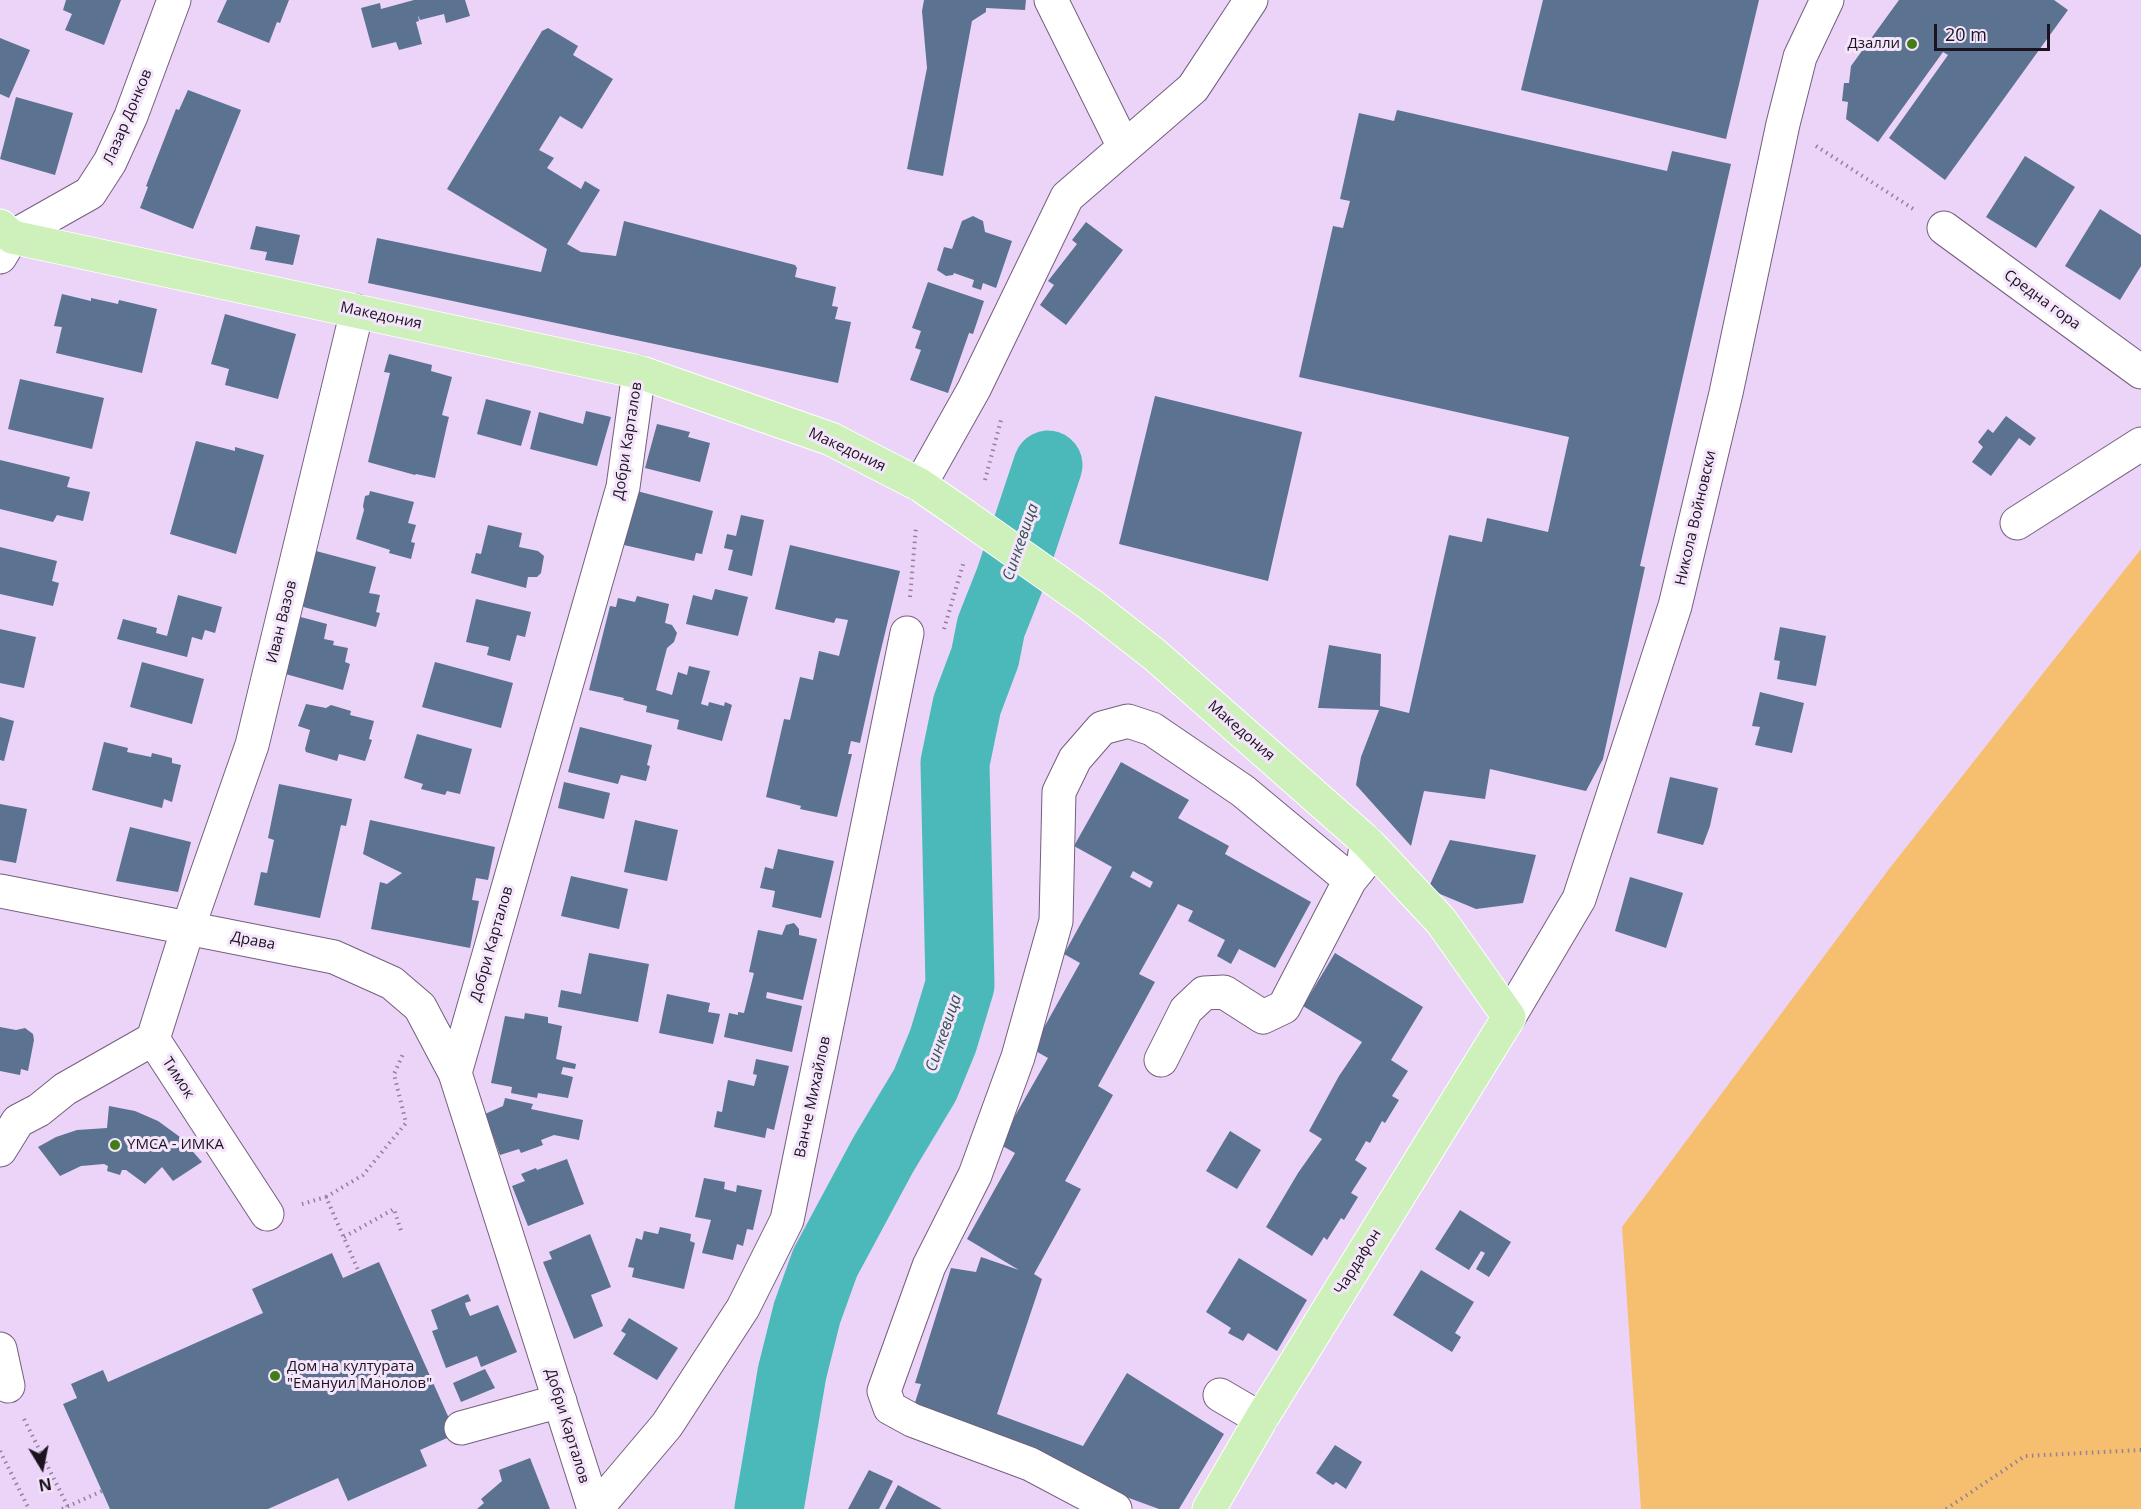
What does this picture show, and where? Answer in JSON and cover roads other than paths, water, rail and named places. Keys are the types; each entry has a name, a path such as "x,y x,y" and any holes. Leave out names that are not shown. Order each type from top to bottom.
{"main road":[{"name":"Македония","path":"4,240 357,311 639,372 831,439 920,485 1091,605 1155,655 1367,842 1441,921 1509,1017"},
{"name":"Чардафон","path":"1209,1509 1509,1017"}],"street":[{"name":"Лазар Донков","path":"4,240 90,193 110,162 131,116 174,0"},
{"path":"1051,0 1124,147"},
{"path":"920,485 974,389 1067,196 1193,88 1251,0"},
{"name":"Никола Войновски","path":"1509,1017 1579,898 1675,606 1726,393 1782,124 1800,57 1827,0"},
{"name":"Средна гора","path":"1944,228 2141,372"},
{"name":"Иван Вазов","path":"188,928 252,745 357,311"},
{"name":"Добри Карталов","path":"595,1509 455,1073 623,487 639,372"},
{"path":"2017,523 2141,444"},
{"name":"Ванче Михайлов","path":"595,1509 667,1425 743,1308 787,1220 908,633"},
{"path":"1115,1509 1030,1464 912,1420 890,1408 884,1391 929,1266 975,1175 1018,1057 1056,921 1059,792 1075,759 1102,728 1128,721 1152,729 1243,791 1350,880"},
{"path":"1161,1059 1186,1010 1204,993 1224,993 1263,1017 1284,1006 1350,880 1363,864 1367,842"},
{"name":"Драва","path":"0,891 334,957 392,983 420,1007 455,1073"},
{"path":"0,1150 9,1117 39,1110 65,1089 153,1039 188,928"},
{"name":"Тимок","path":"153,1039 267,1214"},
{"path":"0,1350 8,1386"},
{"path":"1220,1395 1262,1419"},
{"path":"461,1428 560,1401"}],"waterway":[{"name":"Синкевица","path":"769,1509 792,1373 807,1313 825,1263 883,1155 925,1085 943,1041 960,985 955,763 967,705 985,657 991,627 1010,579 1048,465"}],"place":[{"name":"Дзалли","path":"1912,44"},
{"name":"YMCA - ИМКА","path":"115,1145"},
{"name":"Дом на културата \"Емануил Манолов\"","path":"275,1376"}]}
